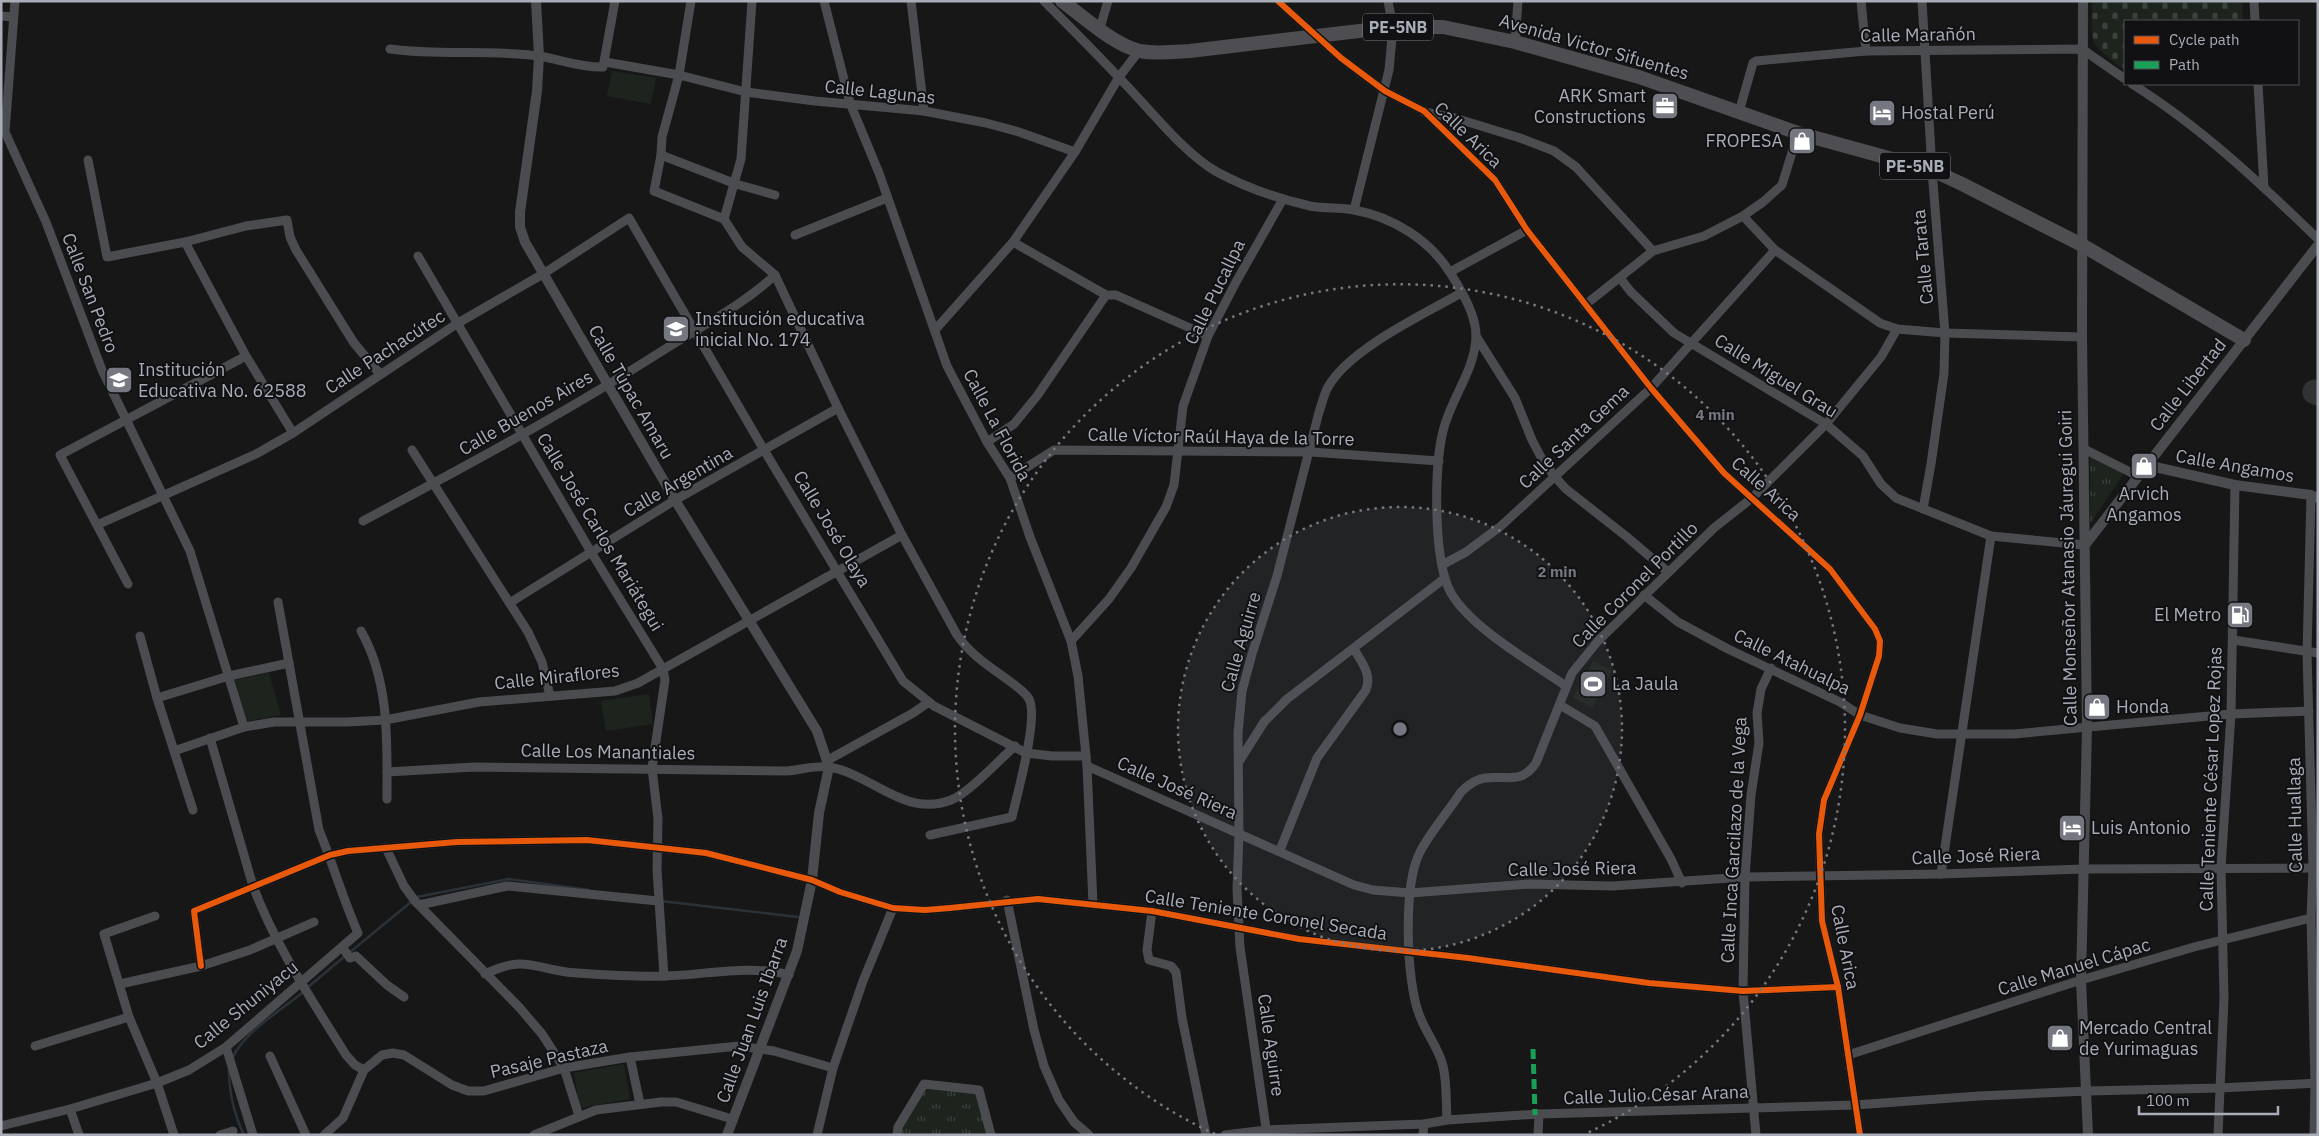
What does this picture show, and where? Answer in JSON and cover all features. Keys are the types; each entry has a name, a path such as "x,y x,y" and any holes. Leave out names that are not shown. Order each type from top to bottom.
{"highway":[{"name":"Avenida Victor Sifuentes","path":"1062,1 1124,45 1139,51 1158,53 1190,52 1314,35 1393,27 1443,27 1515,42 1630,74 1739,112"},
{"name":"PE-5NB","path":"1739,112 1798,133 1932,170 2082,245 2244,340"}],"street":[{"name":"Calle San Pedro","path":"15,1 3,132 46,222 102,370 190,551 244,727"},
{"name":"Calle Túpac Amaru","path":"536,1 539,56 537,91 522,190 520,227 525,242 675,500 817,731 828,764"},
{"path":"390,49 415,53 506,53 604,64 615,1"},
{"path":"691,1 679,75 662,137 662,156 654,191 724,219 742,247 775,275 838,408 902,535 957,636 980,661 1017,687 1029,699 1032,711 1026,753 1012,817 930,835"},
{"path":"724,219 736,184 741,159 752,1"},
{"name":"Calle La Florida","path":"824,1 850,103 887,198 947,366 987,442 1010,478 1030,537 1071,641 1078,676 1087,761 1093,904"},
{"path":"911,1 924,111"},
{"path":"1044,1 1198,159 1216,172 1283,199 1333,210 1354,210 1395,224 1414,233 1450,272 1473,318 1476,336 1468,375 1443,431 1439,461 1438,535 1442,565 1451,593 1479,623 1501,642 1566,686"},
{"path":"1100,28 1108,1"},
{"name":"Calle Arica","path":"1278,1 1314,35 1385,91 1424,111 1494,180 1527,230 1651,388 1724,473 1830,569 1875,629 1880,641 1879,656 1860,715 1824,800 1819,834 1822,921 1838,987 1860,1135"},
{"path":"1354,210 1385,91 1393,27 1388,1"},
{"path":"1515,42 1518,1"},
{"path":"1861,1 1866,51"},
{"name":"Calle Tarata","path":"1922,1 1932,170 1945,333 1944,373 1923,509"},
{"name":"Calle Monseñor Atanasio Jáuregui Goiri","path":"2083,1 2082,337 2087,728 2082,980 2088,1135"},
{"path":"2254,1 2255,20"},
{"path":"1,16 13,17"},
{"path":"2082,49 2124,78"},
{"name":"Calle Marañón","path":"1739,112 1753,64 1756,61 1866,51 2082,49"},
{"path":"935,330 1013,242 1075,152 1119,77 1139,51"},
{"name":"Calle Lagunas","path":"604,64 679,75 746,92 815,101 924,111 986,123 1019,132 1075,152"},
{"path":"2133,85 2183,120 2264,187 2318,240"},
{"path":"2258,85 2264,187"},
{"path":"1424,111 1455,118 1520,138 1554,151 1576,167 1654,251"},
{"path":"1585,305 1654,251 1704,236 1743,216 1763,202 1782,185 1798,133"},
{"path":"662,156 736,184 775,195"},
{"path":"88,160 107,257 184,242 246,226 286,220 290,237 296,250 354,343 380,374"},
{"path":"795,235 887,198"},
{"name":"Calle Pucallpa","path":"1071,641 1109,599 1131,568 1166,507 1174,485 1183,406 1208,336 1283,199"},
{"path":"1743,216 1775,250 1864,314 1880,323 1897,329 1945,333 2082,337"},
{"name":"Calle Pachacútec","path":"97,525 256,454 293,433 458,323 543,274 629,218"},
{"name":"Calle José Olaya","path":"629,218 764,450 903,681 929,702 1026,753 1087,761"},
{"path":"1450,272 1527,230"},
{"path":"184,242 246,356 293,433"},
{"path":"1013,242 1106,295 1116,295 1208,336"},
{"name":"Calle Libertad","path":"2085,545 2318,245"},
{"name":"Calle Santa Gema","path":"1442,565 1466,552 1501,526 1651,388 1775,250"},
{"name":"Calle José Carlos Mariátegui","path":"418,256 591,552 663,669"},
{"name":"Calle Buenos Aires","path":"362,521 524,435 608,385 764,285 775,275"},
{"name":"Calle Miguel Grau","path":"1620,278 1631,292 1674,332 1826,424 1863,456 1881,484 1896,498 1991,536 2085,545"},
{"name":"Calle Aguirre","path":"1267,1132 1239,926 1237,889 1239,834 1238,733 1242,691 1277,576 1319,412 1328,387 1340,372 1365,349 1461,293"},
{"path":"987,442 1014,424 1037,396 1106,295"},
{"name":"Calle Coronel Portillo","path":"1447,1120 1443,1065 1419,1014 1412,990 1409,952 1410,893 1415,866 1420,852 1461,792 1468,785 1483,778 1522,776 1530,771 1560,705 1572,673 1598,641 1714,528 1752,498 1826,424 1881,357 1897,329"},
{"path":"1476,336 1515,398 1532,440 1543,461 1555,477 1566,489 1668,572"},
{"path":"128,584 60,455 246,356"},
{"name":"Calle Argentina","path":"511,602 675,500 838,408"},
{"path":"2084,449 2138,476"},
{"path":"412,450 432,484 511,602 542,662 550,696"},
{"name":"Calle Víctor Raúl Haya de la Torre","path":"1010,478 1054,450 1310,452 1439,461"},
{"name":"Calle Angamos","path":"2146,465 2235,484 2314,497"},
{"name":"Calle Teniente César Lopez Rojas","path":"2218,1135 2224,998 2221,868 2231,714 2235,484"},
{"name":"Calle Huallaga","path":"2314,497 2308,652 2315,868 2312,918 2316,1083 2314,1135"},
{"name":"Calle Miraflores","path":"174,751 244,727 274,722 385,720 479,702 615,691 638,683 902,535"},
{"path":"1941,874 1991,536"},
{"path":"1238,762 1264,722 1287,699 1446,578"},
{"name":"Calle Atahualpa","path":"1644,595 1678,622 1840,702 1860,715 1900,728 1937,734 2014,734 2231,714 2309,711"},
{"path":"278,602 319,830 330,855"},
{"path":"361,631 373,652 381,685 385,720 387,799"},
{"path":"140,636 157,698 193,810"},
{"path":"2233,640 2318,653"},
{"path":"1280,850 1317,758 1366,690 1370,681 1368,673 1354,649"},
{"path":"157,698 229,676 289,663"},
{"name":"Calle Inca Garcilazo de la Vega","path":"1756,1135 1743,991 1745,877 1751,795 1759,743 1757,713 1761,689 1771,668"},
{"path":"663,669 665,680 656,727 652,768 658,820 658,901 664,976"},
{"path":"828,764 913,714 929,702"},
{"path":"1560,705 1595,726 1671,859 1682,883"},
{"path":"210,738 253,886 277,938 300,983 346,1054 355,1065 364,1070"},
{"path":"828,764 896,798 923,805 936,804 952,799 965,790 1015,746"},
{"name":"Calle José Riera","path":"1087,761 1239,834 1280,850 1354,885 1373,890 1410,893 1529,884 1612,886 1682,883 1745,877 1820,875 1941,874 2083,869 2315,868"},
{"name":"Calle Los Manantiales","path":"387,772 474,767 787,771 828,764"},
{"name":"Calle Juan Luis Ibarra","path":"727,1135 797,951 812,880 819,813 828,764"},
{"name":"Calle Teniente Coronel Secada","path":"201,966 194,910 330,855 457,842 587,840 706,853 812,880 840,892 893,908 925,910 1038,898 1152,911 1239,926 1299,939 1648,983 1743,991 1838,987"},
{"path":"386,848 404,886 415,901 542,1034 564,1068 579,1116"},
{"name":"Calle Shuniyacu","path":"1,1126 70,1109 157,1084 189,1070 226,1047 358,933 342,895 330,855"},
{"path":"415,901 507,886 658,901"},
{"path":"1007,900 1034,1030 1044,1066 1059,1100 1074,1122 1089,1135"},
{"path":"819,1134 833,1068 864,980 893,908"},
{"path":"1152,911 1147,950 1149,960 1171,966 1176,972 1182,1018 1206,1135"},
{"path":"155,916 104,934 129,1017 157,1084 174,1135"},
{"name":"Calle Manuel Cápac","path":"1848,1055 2082,980 2222,940 2312,918"},
{"path":"120,984 201,966 250,950 314,922"},
{"path":"342,947 350,958 356,956 387,985 404,997"},
{"path":"485,974 516,962 530,963 575,973 664,976 743,970 771,970 789,975"},
{"path":"35,1046 129,1017"},
{"name":"Pasaje Pastaza","path":"324,1135 343,1118 364,1070 382,1054 404,1055 452,1085 468,1091 484,1091 564,1068 630,1057 739,1046 761,1049 833,1068"},
{"path":"226,1047 253,1135"},
{"path":"270,1056 306,1135"},
{"path":"630,1057 640,1104"},
{"name":"Calle Julio César Arana","path":"1225,1135 1424,1124 1447,1120 1539,1114 1855,1105 1979,1096 2316,1083"},
{"path":"897,1135 898,1127 924,1084 979,1090 991,1135"},
{"path":"534,1135 596,1110 640,1104 676,1102 732,1119"},
{"path":"70,1109 79,1135"},
{"path":"1538,1135 1539,1114"},
{"path":"1423,1135 1424,1124"},
{"path":"220,1135 233,1131"}],"green space":[{"path":"2092,1 2242,1 2243,20 2124,20 2124,69 2098,48 2092,28"},
{"path":"612,71 656,78 651,104 607,96"},
{"path":"2090,456 2124,473 2090,524"},
{"name":"La Jaula","path":"1593,661 1612,671 1592,708 1573,697"},
{"path":"269,673 281,715 247,721 235,680"},
{"path":"649,694 653,724 606,731 601,701"},
{"path":"624,1064 630,1099 580,1108 574,1073"},
{"path":"926,1088 977,1092 989,1135 898,1135"}],"waterway":[{"path":"349,953 417,897 509,879 589,890"},
{"path":"661,901 798,917"},
{"path":"307,988 345,956"},
{"path":"233,1057 238,1048 254,1030 303,992"},
{"path":"229,1070 233,1103 244,1135"}],"marked path":[{"path":"1533,1049 1535,1115"}],"cycle path":[{"path":"1278,1 1341,58 1385,91 1424,111 1495,180 1527,230 1651,388 1724,473 1830,569 1875,629 1880,641 1879,656 1860,715 1824,800 1819,834 1822,921 1838,987 1860,1135"},
{"path":"201,966 194,911 330,855 348,851 457,842 587,840 706,853 812,880 840,892 893,908 925,910 1038,899 1152,911 1299,939 1468,958 1649,983 1743,991 1838,987"}],"place":[{"name":"ARK Smart Constructions","path":"1665,106"},
{"name":"Hostal Perú","path":"1882,113"},
{"name":"FROPESA","path":"1802,141"},
{"name":"Institución educativa inicial No. 174","path":"676,329"},
{"name":"Institución Educativa No. 62588","path":"119,380"},
{"name":"Arvich Angamos","path":"2144,466"},
{"name":"El Metro","path":"2240,615"},
{"name":"La Jaula","path":"1593,684"},
{"name":"Honda","path":"2097,707"},
{"name":"Luis Antonio","path":"2072,828"},
{"name":"Mercado Central de Yurimaguas","path":"2060,1038"}]}
